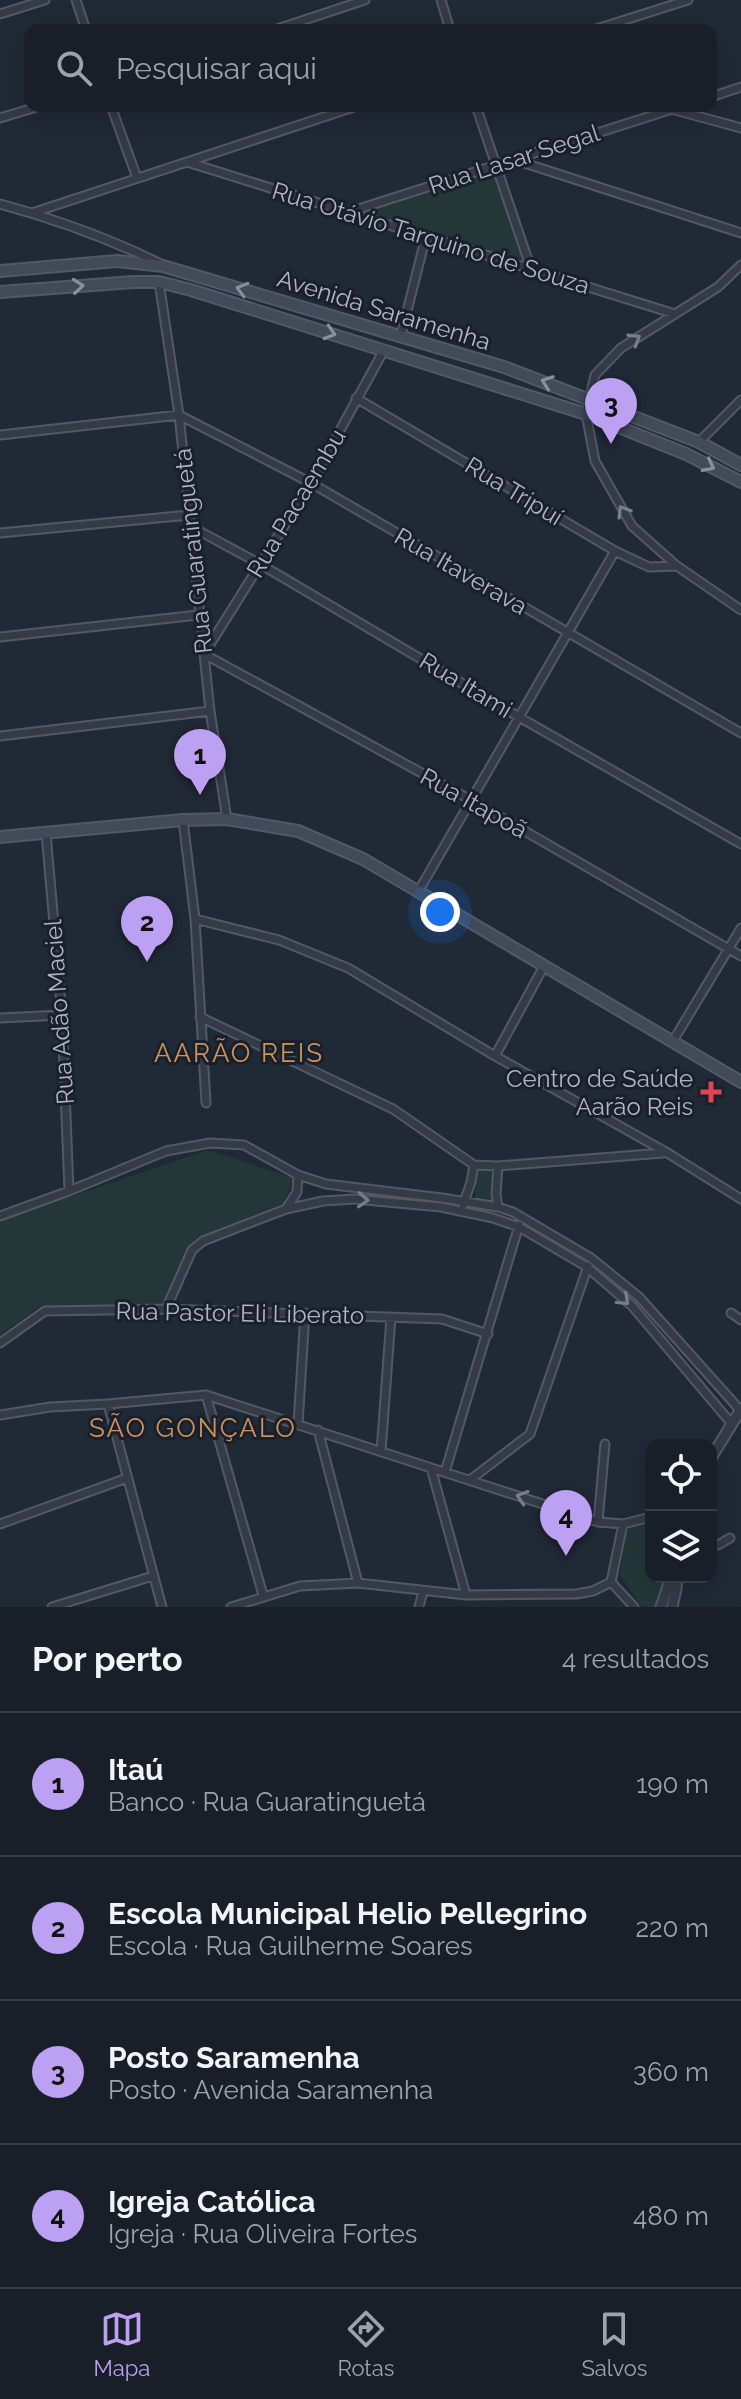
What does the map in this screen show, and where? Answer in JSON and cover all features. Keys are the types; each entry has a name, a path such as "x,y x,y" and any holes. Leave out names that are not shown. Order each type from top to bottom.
{"main road":[{"name":"Avenida Saramenha","path":"0,271 117,261 163,266 504,367 699,442 741,465"},
{"name":"Avenida Saramenha","path":"0,292 133,282 159,282 191,290 586,414 686,454 741,482"},
{"path":"0,837 183,820 227,819 298,831 363,859 741,1082"}],"street":[{"path":"0,14 45,0"},
{"path":"76,0 84,24"},
{"path":"292,24 365,0"},
{"path":"441,0 448,24"},
{"path":"612,24 688,0"},
{"path":"717,95 741,87"},
{"path":"0,118 24,111"},
{"path":"113,112 137,178"},
{"path":"32,213 339,112"},
{"path":"478,112 531,269"},
{"name":"Rua Lasar Segal","path":"347,213 663,112"},
{"path":"684,112 741,128"},
{"path":"514,159 741,233"},
{"name":"Rua Otávio Tarquino de Souza","path":"187,162 675,314"},
{"path":"0,204 119,243 163,266"},
{"path":"401,335 426,236"},
{"path":"117,261 122,252 119,243"},
{"path":"741,265 718,287 621,348 595,375 586,414 591,451 632,526 656,550 741,610"},
{"name":"Rua Guaratinguetá","path":"159,282 179,415 210,711 227,819"},
{"name":"Rua Pacaembu","path":"204,654 311,483 384,350"},
{"name":"Rua Tripuí","path":"356,398 615,551 649,567 677,566"},
{"path":"699,442 741,400"},
{"path":"0,435 179,415"},
{"name":"Rua Itaverava","path":"179,415 311,483 741,733"},
{"path":"0,533 189,515"},
{"name":"Rua Itami","path":"190,526 741,844"},
{"path":"418,892 615,551"},
{"path":"0,637 198,615"},
{"name":"Rua Itapoã","path":"204,654 471,800 741,956"},
{"path":"0,736 210,711"},
{"path":"183,820 195,919 206,1103"},
{"name":"Rua Adão Maciel","path":"46,833 62,1015 69,1191"},
{"path":"195,919 279,940 348,968 495,1056 666,1152 741,1199"},
{"path":"673,1041 741,928"},
{"path":"495,1056 544,966"},
{"path":"0,1018 62,1015"},
{"path":"200,1017 393,1109 474,1165 498,1166 666,1152"},
{"path":"0,1216 166,1151 210,1143 244,1145 298,1175 326,1184 498,1207 520,1216 591,1258 639,1297 738,1416"},
{"path":"462,1211 474,1165"},
{"path":"498,1166 498,1207"},
{"path":"296,1202 298,1175"},
{"path":"166,1309 192,1250 203,1241 286,1209 296,1202 354,1199 441,1207 519,1227 587,1267 632,1306 738,1416"},
{"path":"445,1472 488,1334 520,1216"},
{"path":"470,1480 530,1434 591,1258"},
{"name":"Rua Pastor Eli Liberato","path":"0,1343 45,1311 166,1309 442,1319 488,1334"},
{"path":"298,1424 305,1313"},
{"path":"731,1313 741,1320"},
{"path":"381,1452 391,1317"},
{"path":"206,1395 263,1595"},
{"path":"0,1415 50,1407 206,1395 598,1522 623,1524 645,1518"},
{"path":"108,1404 162,1607"},
{"path":"717,1449 738,1416"},
{"path":"318,1430 358,1583"},
{"path":"598,1522 605,1444"},
{"path":"431,1468 466,1595"},
{"path":"0,1524 127,1478"},
{"path":"611,1582 623,1524"},
{"path":"717,1545 730,1538"},
{"path":"52,1607 153,1576"},
{"path":"231,1607 300,1586 358,1583 466,1595 576,1594 593,1591 611,1582"},
{"path":"611,1582 634,1607"},
{"path":"661,1607 671,1583"},
{"path":"672,1607 675,1583"},
{"path":"419,1607 423,1591"}],"shaded area":[{"path":"492,170 531,269 347,213"},
{"path":"208,1150 293,1178 284,1203 196,1240 161,1306 40,1306 0,1335 0,1221"},
{"path":"477,1162 492,1165 492,1204 475,1200"},
{"path":"645,1525 645,1583 663,1583 656,1607 642,1607 620,1575 627,1527"}],"place":[{"name":"Posto Saramenha","path":"611,444"},
{"name":"Itaú","path":"200,795"},
{"name":"Escola Municipal Helio Pellegrino","path":"147,962"},
{"name":"Centro de Saúde Aarão Reis","path":"711,1092"},
{"name":"Igreja Católica","path":"566,1556"}],"district":[{"name":"AARÃO REIS","path":"239,1053"},
{"name":"SÃO GONÇALO","path":"193,1428"}]}
